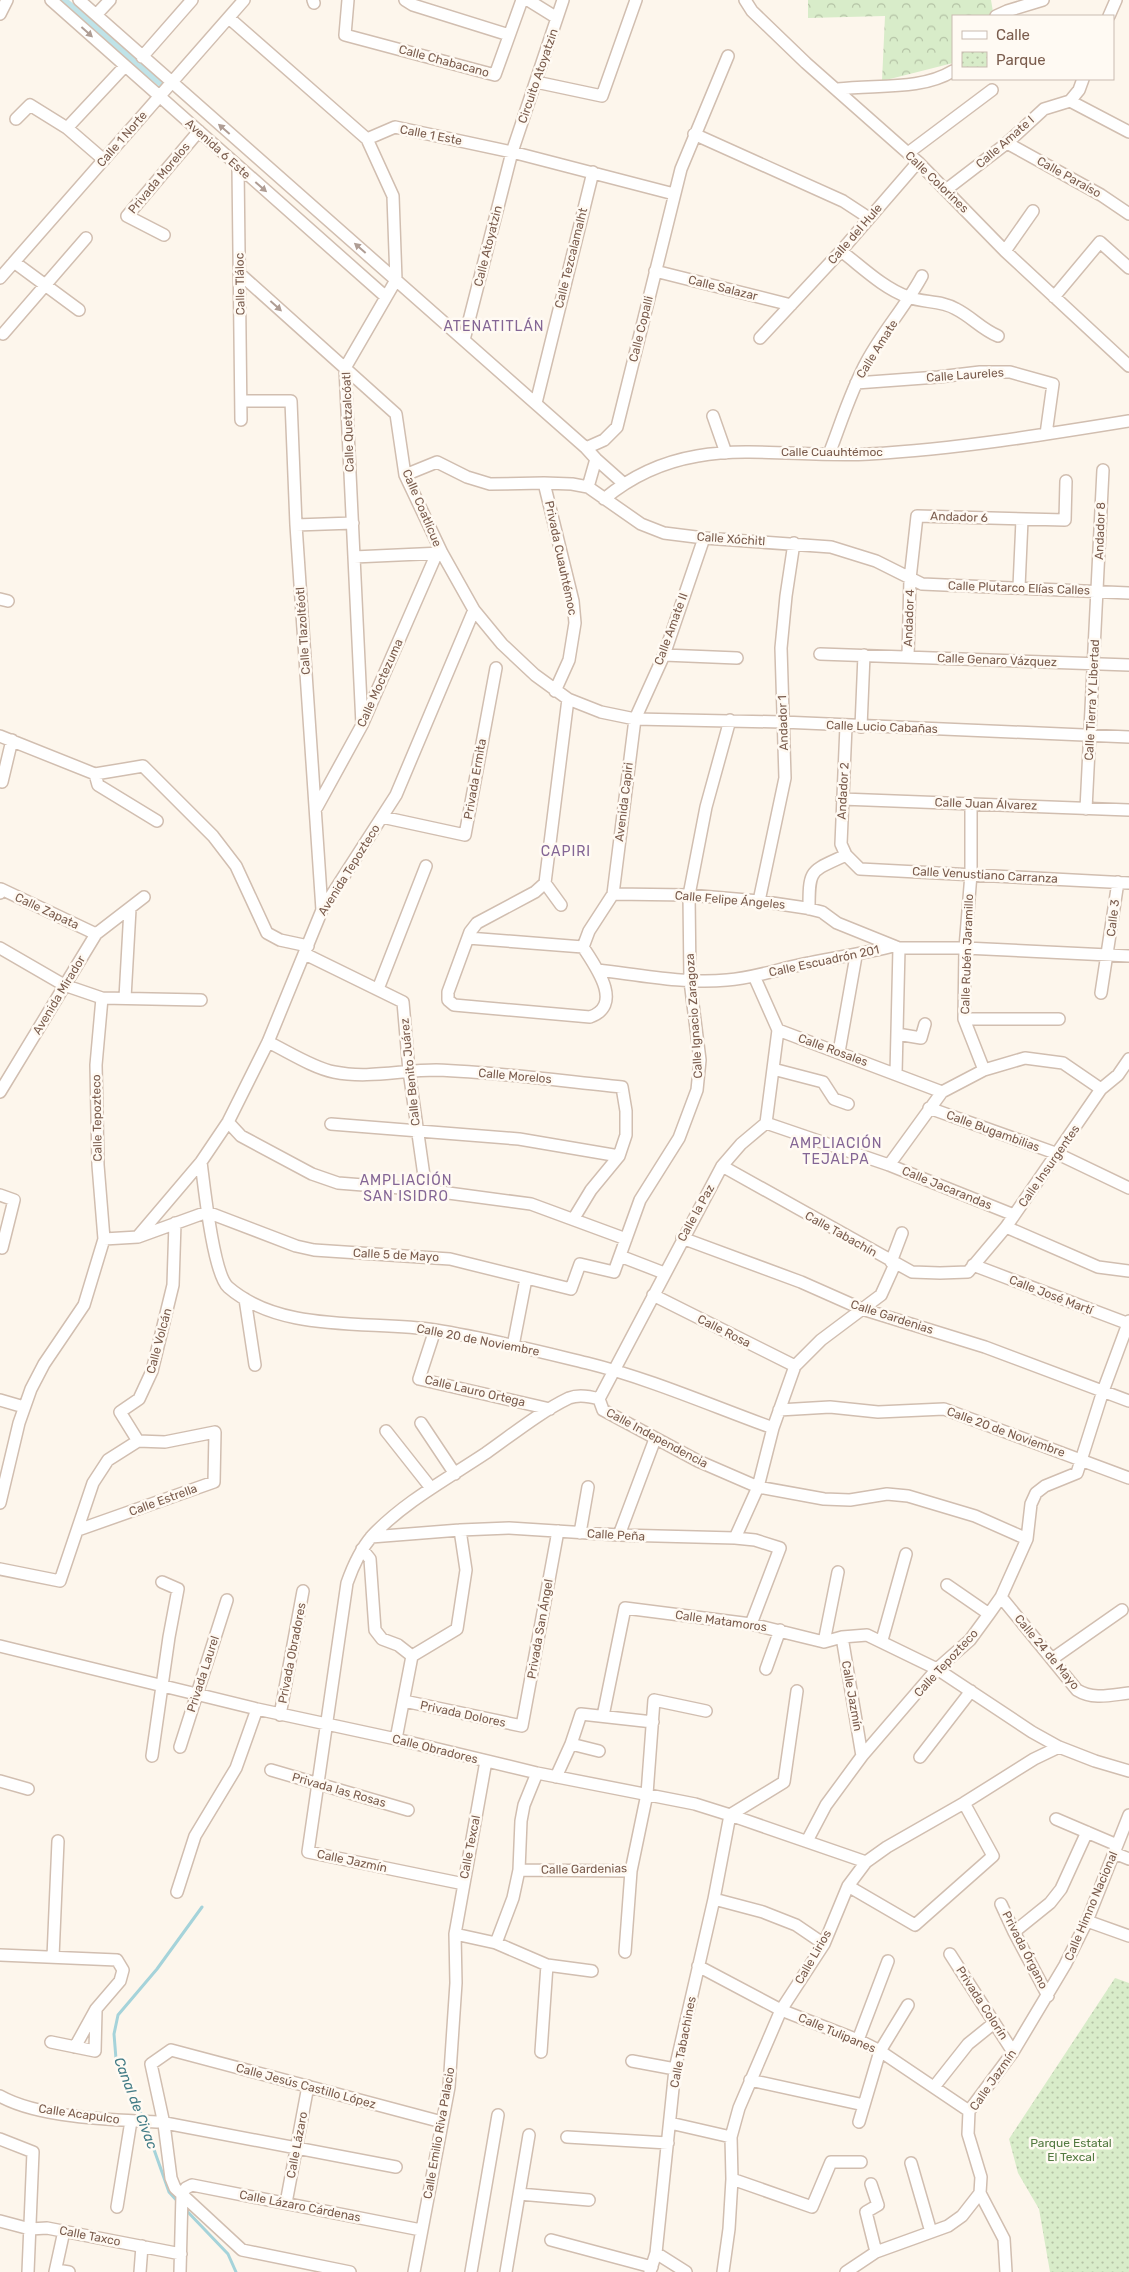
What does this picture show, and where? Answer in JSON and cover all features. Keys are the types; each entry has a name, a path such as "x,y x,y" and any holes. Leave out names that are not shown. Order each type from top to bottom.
{"street":[{"path":"0,14 7,0"},
{"name":"Avenida 6 Este","path":"51,0 386,297"},
{"name":"Avenida 6 Este","path":"79,0 396,280"},
{"path":"96,15 110,0"},
{"path":"142,57 192,0"},
{"name":"Calle 1 Norte","path":"0,278 244,0"},
{"name":"Calle Chabacano","path":"348,0 345,35 495,75 522,0"},
{"path":"405,0 413,5 510,35"},
{"path":"528,0 557,18"},
{"name":"Circuito Atoyatzin","path":"512,152 563,0"},
{"path":"536,82 602,96 636,0"},
{"name":"Calle Colorines","path":"745,0 752,12 947,189 1005,252 1128,362"},
{"path":"998,15 1023,4 1044,0"},
{"path":"1109,15 1116,0"},
{"path":"229,18 367,139 393,196 396,280 623,483"},
{"name":"Calle Copalli","path":"586,448 604,440 617,426 681,169 728,56"},
{"path":"67,128 125,66"},
{"path":"838,89 921,83 939,79 952,72"},
{"path":"148,87 161,73"},
{"path":"1083,80 1070,102 1129,132"},
{"path":"908,153 992,90"},
{"name":"Calle Amate I","path":"947,189 1007,143 1044,109 1070,102"},
{"path":"16,118 30,105 67,128 104,160"},
{"name":"Calle 1 Este","path":"367,139 395,127 512,152 674,194"},
{"name":"Privada Morelos","path":"164,235 127,216 199,132"},
{"path":"694,134 843,201 869,218"},
{"name":"Calle Paraíso","path":"1007,143 1101,195 1129,214"},
{"name":"Calle Atoyatzin","path":"464,340 512,152"},
{"name":"Calle del Hule","path":"760,338 841,251 918,162"},
{"name":"Calle Tláloc","path":"238,167 241,420"},
{"name":"Calle Tezcalamalht","path":"536,404 592,172"},
{"path":"1005,252 1032,211"},
{"path":"3,334 86,238"},
{"path":"1054,297 1100,242 1129,268"},
{"path":"841,251 897,292 910,298 944,304 955,308 984,331 998,336"},
{"path":"14,262 80,310"},
{"name":"Calle Salazar","path":"655,271 791,305"},
{"name":"Calle Coatlicue","path":"239,273 396,414 405,474 440,553 474,610 502,644 555,691"},
{"name":"Calle Amate","path":"829,454 856,383 868,359 910,298 922,276"},
{"name":"Calle Quetzalcóatl","path":"362,725 353,523 347,447 345,368 396,280"},
{"name":"Calle Laureles","path":"856,383 980,372 1010,372 1053,384 1046,434"},
{"name":"Calle Tlazoltéotl","path":"241,401 291,401 296,525 322,910"},
{"path":"714,416 726,453"},
{"name":"Calle Cuauhtémoc","path":"604,499 623,483 662,464 684,457 758,451 869,454 1046,434 1129,421"},
{"path":"405,474 437,462 484,483 504,485 544,483 588,487 596,459"},
{"name":"Andador 8","path":"1098,592 1103,470"},
{"name":"Andador 6","path":"910,579 917,516 1065,520 1066,481"},
{"name":"Privada Cuauhtémoc","path":"544,483 573,602 575,623 569,660 555,691"},
{"name":"Calle Xóchitl","path":"588,487 641,524 664,532 704,538 831,547 876,561 910,579"},
{"path":"1019,587 1022,520"},
{"path":"296,525 353,523"},
{"name":"Calle Amate II","path":"635,719 664,655 704,538"},
{"name":"Andador 1","path":"759,900 785,778 782,722 783,621 794,543"},
{"path":"354,557 440,553"},
{"name":"Calle Moctezuma","path":"315,810 362,725 440,553"},
{"name":"Calle Plutarco Elías Calles","path":"910,579 922,584 937,585 1129,593"},
{"name":"Andador 4","path":"908,656 910,579"},
{"name":"Calle Tierra Y Libertad","path":"1086,809 1098,592"},
{"name":"Avenida Tepozteco","path":"138,1237 198,1166 228,1122 268,1042 322,910 396,795 474,610"},
{"name":"Calle Genaro Vázquez","path":"820,654 1129,665"},
{"path":"664,655 737,658"},
{"path":"861,727 864,655"},
{"name":"Privada Ermita","path":"382,817 465,836 496,668"},
{"path":"555,691 568,699 601,712 635,719"},
{"path":"468,938 583,947 598,970 606,993 607,1004 600,1013 590,1016 454,1005 448,1000 448,992 468,938 477,923 535,892 545,884 568,699"},
{"name":"Calle Lucio Cabañas","path":"635,719 730,720 1129,737"},
{"name":"Avenida Capiri","path":"583,947 589,931 613,894 635,719"},
{"name":"Calle Ignacio Zaragoza","path":"620,1256 640,1200 678,1138 697,1090 699,1080 698,1041 690,981 689,895 706,807 730,720"},
{"name":"Andador 2","path":"846,726 841,844 846,855"},
{"path":"0,736 95,774 98,785 157,822"},
{"path":"2,782 12,740"},
{"name":"Calle Benito Juárez","path":"95,774 143,766 214,836 236,866 267,933 306,950 403,1002 409,1071 426,1190"},
{"name":"Calle Juan Álvarez","path":"842,799 1129,810"},
{"name":"Calle Rubén Jaramillo","path":"971,804 971,874 965,948 964,1019 984,1070"},
{"path":"809,909 809,883 816,869 846,855"},
{"name":"Calle Venustiano Carranza","path":"846,855 860,869 1123,882"},
{"path":"378,989 426,866"},
{"name":"Calle 3","path":"1102,993 1123,882"},
{"path":"545,884 561,905"},
{"name":"Calle Zapata","path":"0,893 1,889 96,934"},
{"name":"Calle Felipe Ángeles","path":"613,894 689,895 759,900 809,909 822,912 837,923 896,947"},
{"name":"Avenida Mirador","path":"0,1092 96,934 144,897"},
{"path":"124,998 130,909"},
{"path":"896,1074 896,947 965,948 1129,956"},
{"name":"Calle Escuadrón 201","path":"598,970 690,981 727,980 896,947"},
{"path":"0,948 64,985 102,998 201,1000"},
{"path":"839,1052 856,956"},
{"path":"754,976 778,1030 766,1123"},
{"name":"Calle Tepozteco","path":"102,998 96,1065 98,1165 104,1239"},
{"path":"964,1019 1059,1019"},
{"path":"897,1034 921,1038 925,1024"},
{"name":"Calle Rosales","path":"778,1030 942,1092"},
{"name":"Calle Morelos","path":"268,1042 330,1071 348,1075 409,1071 462,1072 622,1087 626,1111 626,1135 619,1156 592,1190 574,1218"},
{"path":"889,1165 942,1092 984,1070 1025,1058 1063,1063 1101,1089"},
{"name":"Calle Insurgentes","path":"971,1268 1006,1227 1101,1089 1118,1075 1129,1059"},
{"path":"773,1069 823,1082 834,1099 848,1104"},
{"name":"Calle Bugambilias","path":"929,1108 1058,1154 1129,1188"},
{"path":"228,1122 241,1136 312,1174 338,1183 426,1190 531,1204 574,1218 626,1239"},
{"name":"Calle Jacarandas","path":"766,1123 889,1165 1014,1215"},
{"name":"Calle la Paz","path":"599,1399 616,1371 682,1238 722,1166 741,1144 766,1123"},
{"path":"331,1124 491,1136 619,1156"},
{"path":"0,1501 24,1407 44,1364 84,1304 104,1239 138,1237 204,1212 198,1166"},
{"name":"Calle Tabachín","path":"722,1166 912,1272 971,1268"},
{"path":"0,1195 14,1200 2,1248 0,1247"},
{"name":"Calle 5 de Mayo","path":"204,1212 296,1246 314,1250 446,1258 571,1289 580,1264 614,1272 620,1256"},
{"name":"Calle 20 de Noviembre","path":"204,1212 216,1258 226,1285 245,1299 282,1316 338,1323 435,1330 513,1346 616,1371 773,1428"},
{"name":"Calle Volcán","path":"138,1441 120,1412 139,1399 152,1371 173,1284 174,1223"},
{"path":"1006,1227 1098,1266 1115,1271 1129,1271"},
{"path":"735,1538 758,1487 773,1428 795,1366 821,1340 881,1295 902,1233"},
{"name":"Calle Gardenias","path":"682,1238 802,1282 862,1309 985,1347 1129,1401"},
{"path":"620,1256 664,1273"},
{"name":"Calle José Martí","path":"971,1268 1129,1323"},
{"path":"513,1346 526,1279"},
{"name":"Calle Rosa","path":"653,1295 795,1366"},
{"path":"245,1299 255,1365"},
{"path":"1082,1460 1103,1391 1129,1323"},
{"name":"Calle Lauro Ortega","path":"435,1330 419,1379 550,1409"},
{"name":"Calle Independencia","path":"326,1724 347,1583 362,1549 390,1518 431,1488 571,1397 585,1395 599,1399 603,1410 698,1461 758,1487 824,1499 850,1500 887,1494 908,1496 975,1516 1026,1539"},
{"path":"0,1400 24,1407"},
{"name":"Calle 20 de Noviembre","path":"779,1410 830,1407 878,1412 944,1409 1129,1478"},
{"path":"420,1423 455,1474"},
{"path":"386,1431 431,1488"},
{"name":"Calle Estrella","path":"78,1530 214,1482 214,1432 165,1442 138,1441"},
{"path":"619,1536 655,1438"},
{"path":"0,1569 60,1581 93,1483 108,1460 138,1441"},
{"name":"Calle Tepozteco","path":"807,1841 826,1805 862,1756 937,1669 970,1640 1001,1597 1026,1539 1031,1504 1036,1493 1045,1486 1077,1473 1082,1460"},
{"path":"580,1533 588,1487"},
{"name":"Calle Peña","path":"371,1537 508,1528 619,1536 755,1540 780,1548 751,1624"},
{"path":"396,1739 412,1656 457,1629 466,1570 460,1530"},
{"name":"Privada San Ángel","path":"522,1726 558,1531"},
{"path":"362,1549 370,1559 375,1630 382,1639 398,1645 412,1656"},
{"path":"882,1640 906,1554"},
{"path":"838,1572 824,1642 842,1637 867,1634 882,1640 937,1669 1032,1732 1059,1747 1095,1762 1129,1771"},
{"path":"152,1756 178,1589 162,1582"},
{"path":"947,1585 989,1614"},
{"name":"Privada Obradores","path":"286,1716 303,1591"},
{"name":"Calle 24 de Mayo","path":"1001,1597 1077,1690 1085,1695 1099,1696 1129,1693"},
{"name":"Privada Laurel","path":"180,1747 227,1600"},
{"name":"Calle Matamoros","path":"603,1716 625,1608 751,1624 824,1642"},
{"path":"1052,1659 1122,1610"},
{"path":"766,1670 780,1630"},
{"name":"Calle Jazmín","path":"842,1637 862,1756"},
{"name":"Calle Obradores","path":"0,1646 286,1716 396,1739 537,1773 647,1794 730,1815 866,1862"},
{"path":"730,1815 784,1782 797,1691"},
{"path":"920,1757 971,1691"},
{"name":"Calle Gardenias","path":"519,1870 631,1870 647,1794 654,1700 706,1711"},
{"name":"Privada Dolores","path":"404,1701 522,1726"},
{"path":"177,1892 195,1836 236,1768 257,1709"},
{"path":"556,1777 571,1744 581,1714 653,1722"},
{"name":"Calle Jazmín","path":"326,1724 308,1852 464,1884"},
{"path":"571,1744 598,1751"},
{"name":"Calle Lirios","path":"723,2272 730,2229 731,2137 739,2108 781,2010 824,1944 848,1886 866,1862 888,1846 964,1803 1034,1759 1059,1747"},
{"name":"Calle Texcal","path":"455,1934 486,1761"},
{"name":"Privada las Rosas","path":"271,1770 408,1810"},
{"path":"496,1943 510,1907 519,1870 521,1821 524,1805 537,1773"},
{"path":"0,1781 28,1790"},
{"path":"848,1886 915,1925 993,1856 964,1803"},
{"name":"Calle Himno Nacional","path":"1048,1996 1087,1921 1129,1814"},
{"name":"Calle Tabachines","path":"651,2270 656,2253 675,2069 714,1899 730,1815"},
{"path":"1056,1819 1087,1832 1129,1859"},
{"path":"1014,1932 1050,1903 1061,1889 1087,1832"},
{"path":"53,1957 58,1841"},
{"path":"625,1952 631,1870"},
{"path":"714,1899 763,1912 796,1925 824,1944"},
{"name":"Privada Órgano","path":"1001,1904 1048,1996"},
{"path":"1087,1921 1129,1936"},
{"path":"455,1934 496,1943 547,1965 592,1970"},
{"name":"Calle Emilio Riva Palacio","path":"414,2272 442,2122 452,2053 456,1983 455,1934"},
{"name":"Privada Colorín","path":"950,1954 1013,2052"},
{"path":"0,1955 117,1960 123,1970 120,1980 96,2009 75,2047"},
{"path":"858,2040 888,1961"},
{"path":"541,2052 547,1965"},
{"name":"Calle Tulipanes","path":"698,1966 781,2010 858,2040 880,2051 969,2112"},
{"name":"Calle Jazmín","path":"980,2193 981,2176 968,2134 969,2112 1013,2052 1048,1996"},
{"path":"859,2122 880,2051 908,2006"},
{"path":"51,2042 95,2051 96,2009"},
{"path":"934,2087 968,2044 994,2022"},
{"name":"Calle Jesús Castillo López","path":"162,2123 151,2064 171,2050 442,2122"},
{"path":"632,2061 675,2069"},
{"path":"750,2080 864,2105"},
{"name":"Calle Lázaro","path":"286,2203 308,2086"},
{"name":"Calle Acapulco","path":"0,2096 45,2111 162,2123 396,2167"},
{"path":"471,2272 498,2114"},
{"path":"118,2207 135,2121"},
{"path":"162,2123 170,2178 175,2188 182,2198 242,2250 350,2272"},
{"path":"670,2123 731,2137"},
{"path":"506,2272 529,2136"},
{"path":"567,2137 668,2143"},
{"path":"0,2139 33,2152 28,2272"},
{"path":"732,2179 812,2207 831,2162 861,2162"},
{"path":"911,2163 931,2232"},
{"path":"871,2184 878,2205 866,2212 876,2252"},
{"name":"Calle Lázaro Cárdenas","path":"182,2198 186,2188 192,2185 421,2230"},
{"path":"846,2272 876,2252 948,2226 962,2216 980,2193 1004,2239 1006,2272"},
{"path":"519,2194 589,2200"},
{"path":"180,2272 182,2198"},
{"name":"Calle Taxco","path":"0,2221 30,2229 47,2228 181,2254"},
{"path":"64,2231 56,2271 70,2272"},
{"path":"552,2240 651,2270"},
{"path":"140,2272 142,2246"},
{"path":"656,2253 686,2272"}],"green space":[{"path":"808,0 991,0 993,12 991,15 952,15 952,63 882,81 885,16 808,18"},
{"name":"Parque Estatal El Texcal","path":"1115,1978 1129,1983 1129,2272 1050,2272 1039,2209 1018,2173 1009,2139"}],"waterway":[{"path":"61,0 168,87"},
{"name":"Canal de Civac","path":"143,2118 116,2059 114,2034 118,2015 157,1969 202,1907"},
{"name":"Canal de Civac","path":"145,2124 169,2192 179,2203"},
{"name":"Canal de Civac","path":"185,2209 228,2254 236,2272"}],"district":[{"name":"ATENATITLÁN","path":"494,326"},
{"name":"CAPIRI","path":"566,851"},
{"name":"AMPLIACIÓN TEJALPA","path":"836,1152"},
{"name":"AMPLIACIÓN SAN ISIDRO","path":"406,1188"}]}
